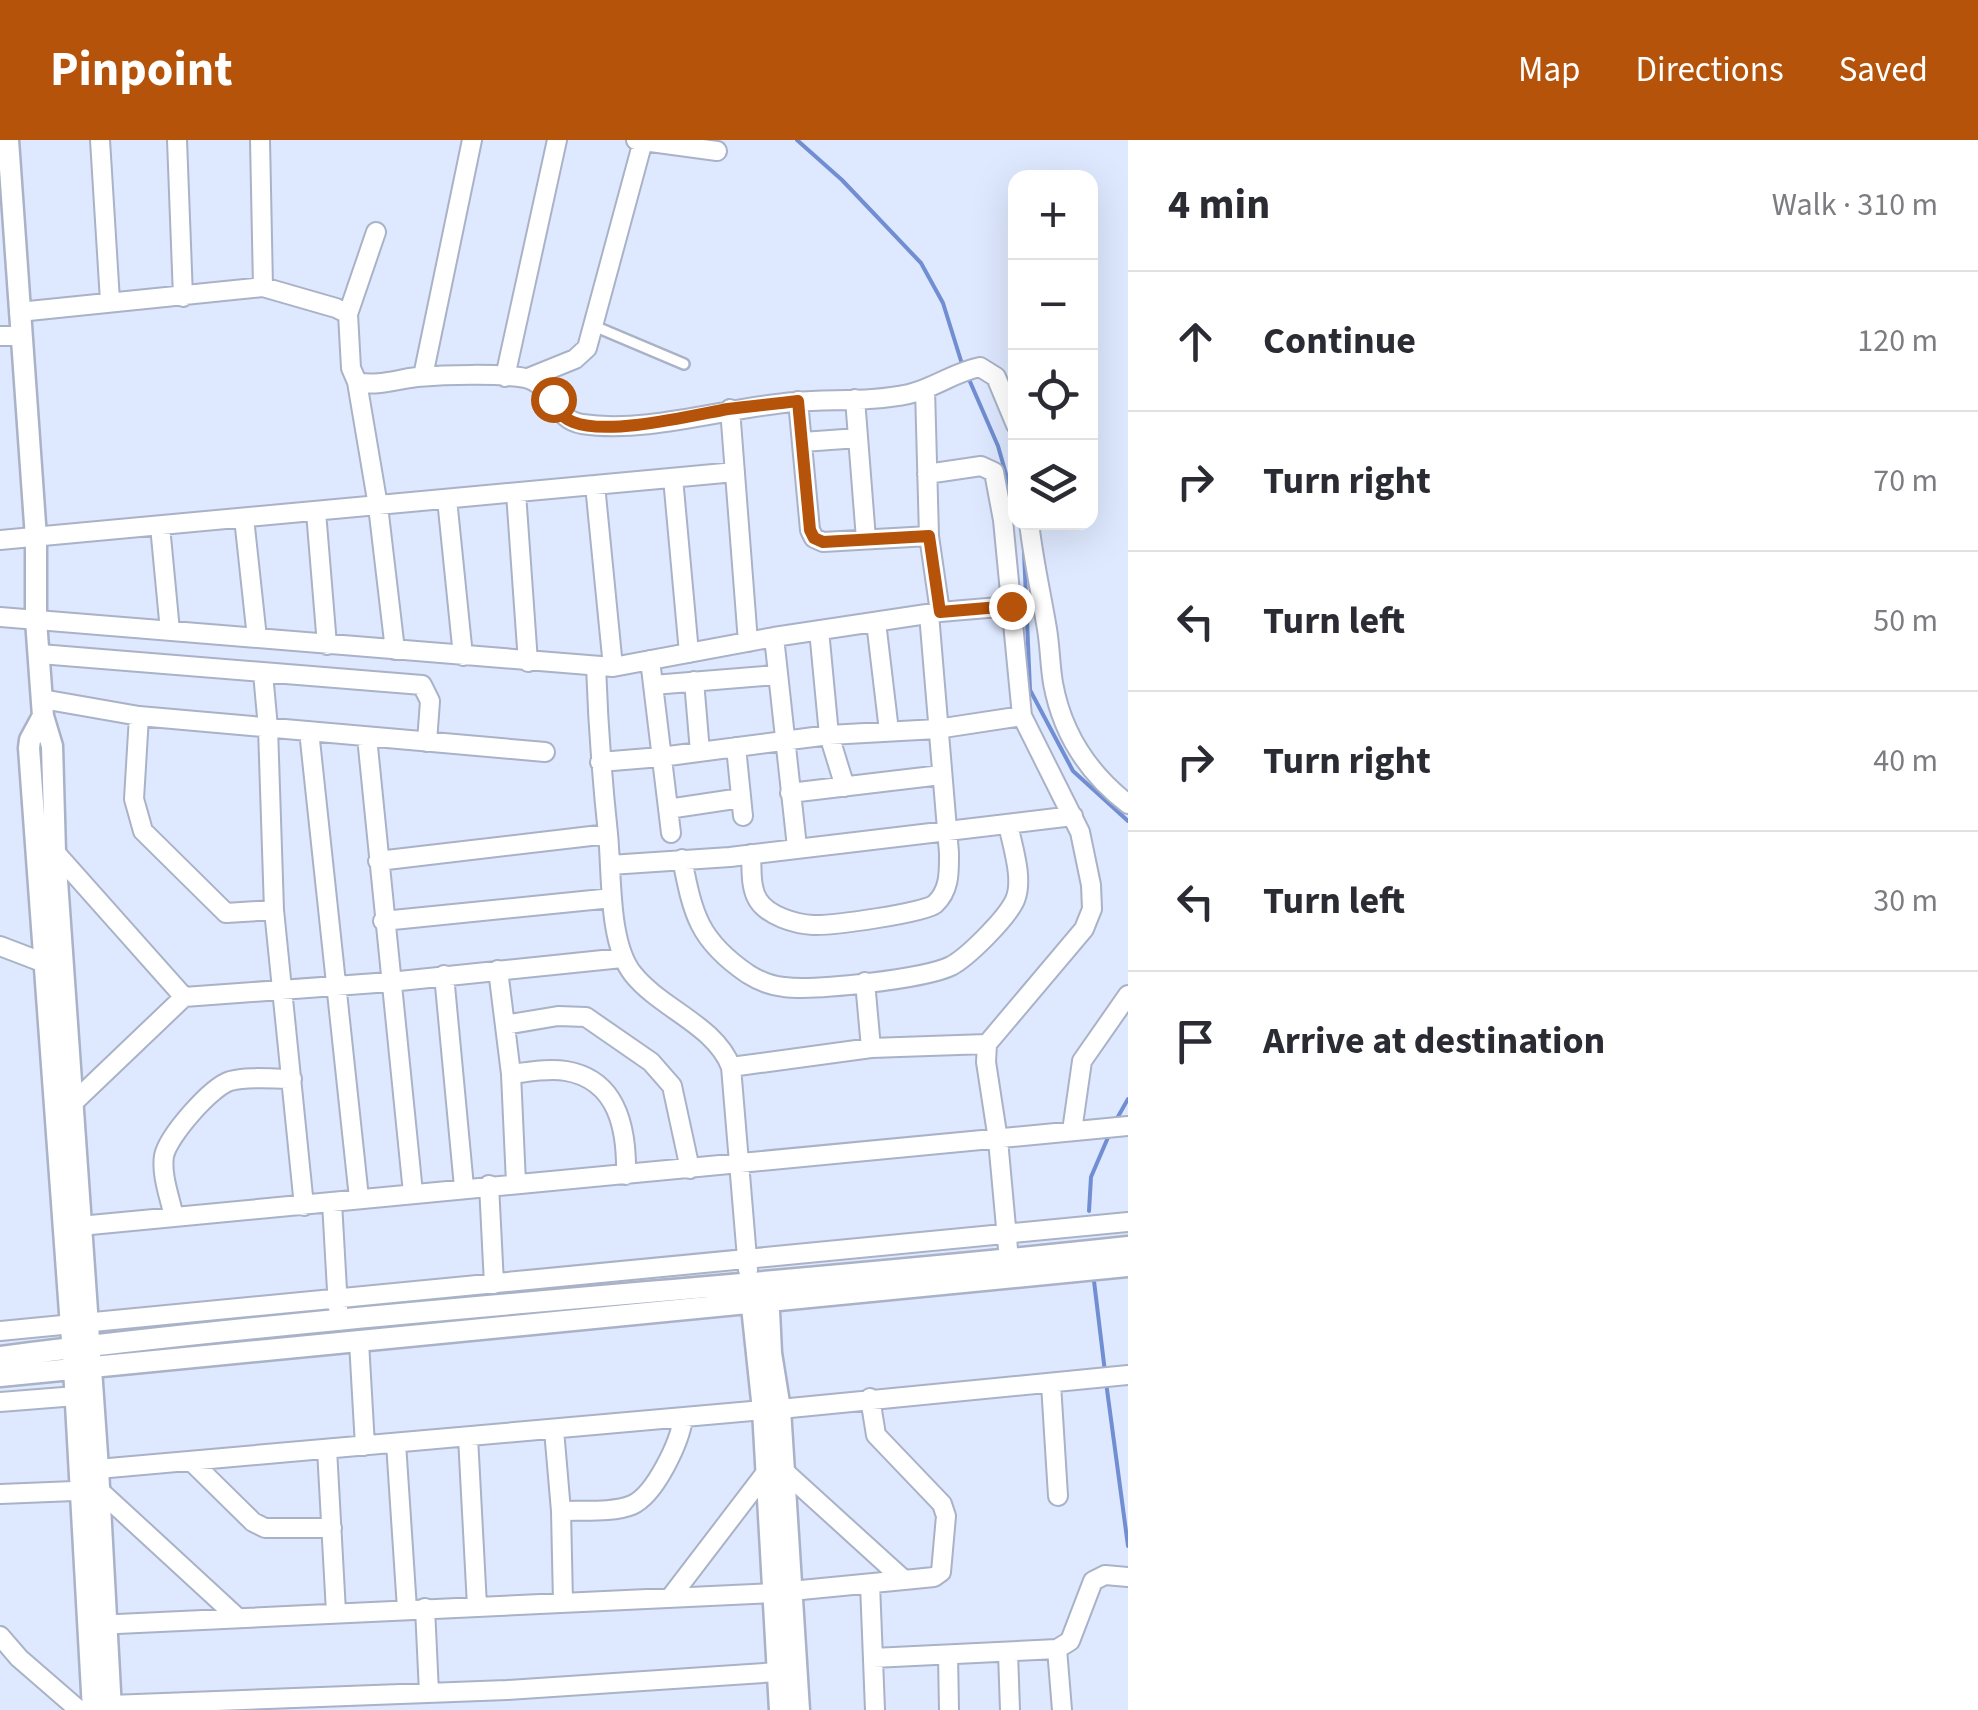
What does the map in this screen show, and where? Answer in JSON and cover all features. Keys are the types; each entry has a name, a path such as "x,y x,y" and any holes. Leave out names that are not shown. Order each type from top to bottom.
{"street":[{"path":"8,140 19,312 10,336 36,538 42,708 52,746 53,967"},
{"path":"100,140 110,301"},
{"path":"177,140 183,297"},
{"path":"260,140 263,287"},
{"path":"423,376 472,140"},
{"path":"505,378 557,140"},
{"path":"357,382 366,385 423,376 528,378 583,354 594,326 640,140 718,151"},
{"path":"376,232 348,314 351,368 357,382 378,506 396,650"},
{"path":"19,312 263,287 348,314"},
{"path":"528,378 543,388 560,414 578,424 666,422 798,401 882,399 925,389 958,371 980,367 996,378 1008,406"},
{"path":"751,854 758,902 794,922 814,925 926,910 949,880 937,729 925,389"},
{"path":"855,398 866,539"},
{"path":"798,401 810,530 814,538 823,542 929,536"},
{"path":"730,409 748,642"},
{"path":"803,442 858,438"},
{"path":"927,474 981,466 994,472 1003,520 1022,716 1080,832 1092,885 1089,920 988,1044 986,1062 1010,1268"},
{"path":"0,540 735,472"},
{"path":"672,478 689,653"},
{"path":"595,485 604,666 600,762 612,898 622,958 648,990 720,1046 732,1068 747,1260 759,1293 783,1592 800,1710"},
{"path":"516,492 528,662"},
{"path":"447,499 463,656"},
{"path":"316,512 327,644"},
{"path":"244,518 256,638"},
{"path":"160,526 170,631"},
{"path":"1030,530 1062,719 1081,756 1108,789 1128,804"},
{"path":"0,616 604,666 774,636 1011,606"},
{"path":"876,622 889,731"},
{"path":"820,630 830,735 845,786"},
{"path":"774,636 798,847"},
{"path":"40,654 422,685 430,701 427,742"},
{"path":"650,660 671,833"},
{"path":"262,673 268,728 274,910 304,1206"},
{"path":"653,685 776,674"},
{"path":"694,681 700,752"},
{"path":"42,708 545,752"},
{"path":"42,708 29,748 64,1105 93,1483 97,1625 105,1708 429,1694 778,1672"},
{"path":"139,716 134,798 143,830 226,913 274,910"},
{"path":"600,762 661,758 830,735 937,729 1022,716"},
{"path":"309,731 359,1198"},
{"path":"367,737 413,1194"},
{"path":"668,809 742,807 736,748"},
{"path":"790,793 941,775"},
{"path":"610,865 751,854 1073,816"},
{"path":"682,858 698,925 747,973 784,987 816,988 928,974 954,964 1016,898 1018,886 1008,824"},
{"path":"378,860 608,834"},
{"path":"55,852 184,997"},
{"path":"383,921 612,898"},
{"path":"0,946 53,967"},
{"path":"64,1105 184,997 390,982 622,958"},
{"path":"498,970 511,1074 516,1182"},
{"path":"444,975 464,1187"},
{"path":"865,982 872,1048"},
{"path":"1072,1130 1082,1061 1128,995"},
{"path":"505,1025 558,1016 586,1017 651,1062 672,1086 690,1169"},
{"path":"732,1068 872,1048 988,1044"},
{"path":"511,1074 569,1071 596,1086 619,1110 626,1144 626,1175"},
{"path":"174,1217 164,1170 164,1154 172,1137 217,1087 232,1080 292,1078"},
{"path":"64,1105 80,1226 79,1324"},
{"path":"80,1226 1124,1127"},
{"path":"490,1185 494,1284"},
{"path":"332,1202 338,1309 351,1343 365,1446"},
{"path":"0,1376 338,1309 494,1284 1128,1222"},
{"path":"0,1357 82,1357 351,1343 759,1293 1010,1268 1128,1248"},
{"path":"1010,1268 1128,1266"},
{"path":"0,1331 338,1309 759,1293"},
{"path":"82,1357 76,1396 93,1483 238,1618"},
{"path":"0,1494 93,1483 192,1461 1128,1375"},
{"path":"1051,1384 1058,1496"},
{"path":"0,1402 76,1396"},
{"path":"97,1625 783,1592 934,1577 941,1572 946,1516 936,1494 876,1436 870,1398"},
{"path":"561,1511 635,1504 675,1450 683,1418"},
{"path":"554,1430 563,1602"},
{"path":"468,1437 477,1606"},
{"path":"396,1444 429,1694"},
{"path":"326,1449 336,1612"},
{"path":"192,1461 252,1522 266,1528 332,1528"},
{"path":"776,1471 904,1580"},
{"path":"670,1598 776,1471"},
{"path":"873,1658 1058,1650 1070,1641 1090,1586 1098,1576 1128,1577"},
{"path":"870,1584 875,1710"},
{"path":"780,1710 783,1592"},
{"path":"0,1637 79,1710"},
{"path":"1058,1650 1062,1710"},
{"path":"1008,1654 1010,1710"},
{"path":"948,1655 949,1710"}],"lane":[{"path":"594,326 684,364"}],"waterway":[{"path":"797,140 842,180 921,263 943,303 962,364"},
{"path":"968,377 998,446 1008,481"},
{"path":"1024,551 1030,690 1073,771 1128,821"},
{"path":"1115,1122 1128,1099"},
{"path":"1089,1211 1091,1177 1109,1135"},
{"path":"1094,1281 1105,1372"},
{"path":"1106,1382 1128,1546"}],"route":[{"path":"553,399 560,414 569,420 600,426 666,422 798,401 810,530 814,538 823,542 929,536 940,612 1011,606"}]}
